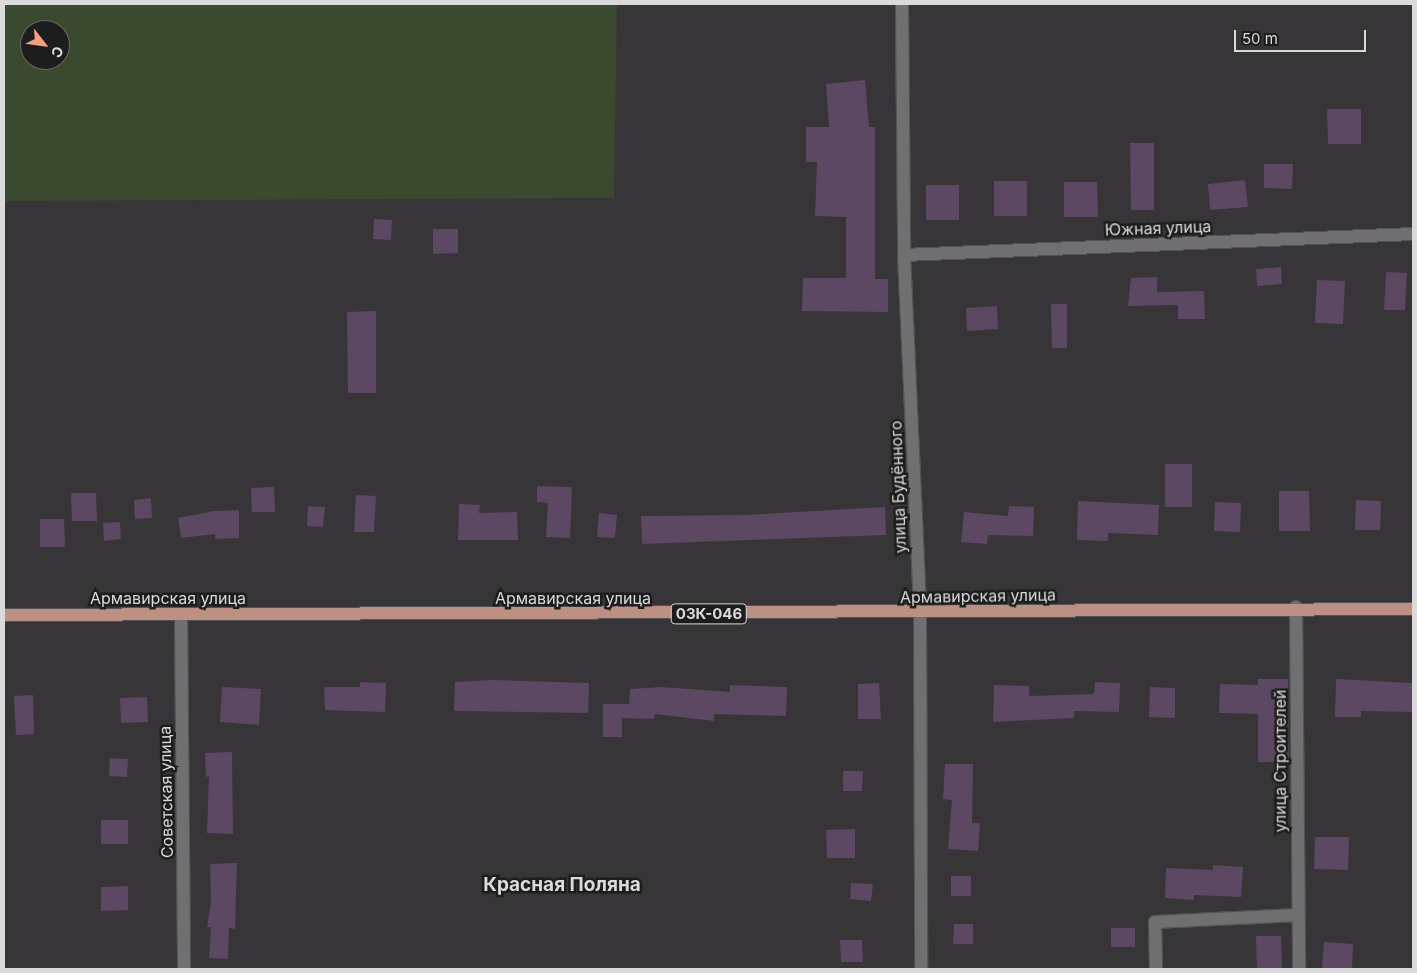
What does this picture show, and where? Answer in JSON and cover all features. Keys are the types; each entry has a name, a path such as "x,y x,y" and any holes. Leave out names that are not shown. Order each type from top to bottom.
{"main road":[{"name":"Армавирская улица","path":"4,615 920,613 1296,607 1413,609"}],"street":[{"name":"улица Будённого","path":"902,4 904,255 920,613 921,969"},
{"name":"Южная улица","path":"904,255 1413,234"},
{"name":"улица Строителей","path":"1296,607 1300,969"},
{"name":"Советская улица","path":"181,614 184,969"},
{"path":"1156,969 1155,922 1298,915"}],"green space":[{"path":"4,4 617,4 614,198 4,201"}],"building":[{"path":"865,80 869,127 875,127 875,279 888,279 888,312 802,311 803,278 846,278 846,217 815,216 817,162 806,162 806,127 829,127 826,84"},
{"path":"1327,109 1361,109 1361,144 1328,144"},
{"path":"1130,143 1154,143 1154,210 1131,210"},
{"path":"1264,164 1293,164 1292,189 1264,188"},
{"path":"1245,180 1248,207 1210,210 1208,184"},
{"path":"994,181 1027,181 1027,216 994,216"},
{"path":"1064,182 1097,182 1098,217 1064,217"},
{"path":"926,185 959,185 959,220 926,220"},
{"path":"374,219 392,220 391,240 373,239"},
{"path":"433,229 458,229 458,253 433,254"},
{"path":"1281,267 1282,284 1257,286 1256,269"},
{"path":"1386,272 1407,273 1405,310 1384,310"},
{"path":"1157,277 1157,292 1204,291 1205,319 1178,319 1178,305 1128,306 1131,278"},
{"path":"1317,280 1345,281 1343,324 1315,323"},
{"path":"1051,304 1067,304 1067,348 1052,348"},
{"path":"997,306 998,329 967,331 966,308"},
{"path":"376,311 376,393 348,393 347,312"},
{"path":"1165,464 1192,464 1192,507 1165,507"},
{"path":"537,486 572,487 570,538 546,537 548,503 537,502"},
{"path":"274,487 275,512 252,512 251,488"},
{"path":"1279,491 1309,491 1310,531 1279,531"},
{"path":"71,493 96,493 97,521 72,521"},
{"path":"356,495 376,496 374,532 354,532"},
{"path":"151,498 152,518 135,519 134,500"},
{"path":"1356,500 1381,501 1380,530 1355,530"},
{"path":"1078,501 1159,505 1158,535 1108,533 1108,541 1077,540"},
{"path":"1215,502 1241,503 1240,532 1214,531"},
{"path":"459,504 480,505 479,513 517,512 518,540 458,540"},
{"path":"308,506 325,507 323,527 307,526"},
{"path":"1009,506 1034,507 1033,536 988,535 987,544 961,542 964,512 1008,516"},
{"path":"885,507 886,535 642,544 641,516 745,515"},
{"path":"239,510 239,538 215,539 215,534 181,538 178,518 214,511"},
{"path":"599,513 617,515 615,538 597,537"},
{"path":"40,519 64,519 65,547 40,547"},
{"path":"120,522 121,539 104,541 103,523"},
{"path":"1258,679 1288,679 1289,762 1258,762 1258,714 1219,713 1220,684 1258,685"},
{"path":"1336,679 1413,683 1413,712 1361,711 1361,717 1335,717"},
{"path":"493,680 589,683 588,713 454,711 455,682"},
{"path":"360,682 386,683 385,712 325,710 324,687 360,687"},
{"path":"1095,682 1120,683 1119,712 1074,711 1074,718 993,722 994,685 1029,686 1029,696 1094,694"},
{"path":"879,683 881,719 858,719 858,684"},
{"path":"730,685 787,687 786,716 714,714 714,721 655,714 654,719 622,718 622,737 603,737 603,704 629,704 630,689 662,687 730,692"},
{"path":"222,687 261,689 259,725 220,722"},
{"path":"1150,687 1175,688 1175,718 1149,717"},
{"path":"33,695 34,734 16,735 14,696"},
{"path":"147,697 148,722 121,723 120,698"},
{"path":"232,752 233,834 207,833 209,776 206,777 205,753"},
{"path":"110,758 128,759 127,777 109,776"},
{"path":"945,764 973,764 972,823 980,823 978,851 948,849 952,800 943,799"},
{"path":"843,771 863,771 862,791 843,791"},
{"path":"101,820 128,820 128,844 101,844"},
{"path":"855,829 855,858 827,858 826,830"},
{"path":"1315,837 1349,837 1348,870 1314,869"},
{"path":"237,863 235,929 229,928 228,959 209,958 211,927 207,927 211,902 210,864"},
{"path":"1213,865 1243,867 1241,897 1194,895 1194,900 1165,898 1166,868 1213,870"},
{"path":"951,876 971,876 971,896 951,896"},
{"path":"851,883 873,884 871,901 850,899"},
{"path":"128,886 128,910 101,911 101,887"},
{"path":"954,924 973,924 973,944 953,944"},
{"path":"1111,928 1135,928 1135,947 1111,947"},
{"path":"1256,936 1281,936 1282,969 1257,969"},
{"path":"840,940 862,940 863,962 841,962"},
{"path":"1324,942 1353,944 1352,969 1322,969"}],"district":[{"name":"Красная Поляна","path":"562,885"}]}
